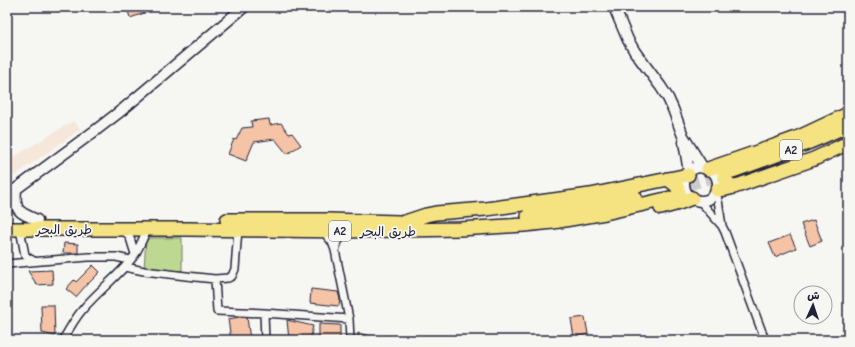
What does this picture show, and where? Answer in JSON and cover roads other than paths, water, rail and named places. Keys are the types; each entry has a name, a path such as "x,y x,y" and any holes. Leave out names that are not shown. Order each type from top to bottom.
{"highway":[{"path":"716,191 726,189 732,175 766,150 799,137 848,114"},
{"name":"A2","path":"732,175 848,125"},
{"name":"A2","path":"732,175 769,166 848,132"},
{"path":"705,168 732,175 814,159 848,143"},
{"path":"688,174 671,192 696,199"},
{"name":"طريق البحر","path":"7,220 328,220 446,222 543,214 671,192"},
{"name":"طريق البحر","path":"13,229 123,228 344,231 433,230 499,227 552,222 605,213 671,192"}],"main road":[{"path":"36,220 19,210 11,191 122,110 244,7"},
{"path":"614,7 628,40 661,87 673,109 683,136 688,174"},
{"path":"683,136 705,168 712,172 717,180 718,185 712,197 706,200 696,199 685,190 685,179 688,174 698,168 705,168"}],"street":[{"path":"716,191 722,226 765,340"},
{"path":"696,199 722,226"},
{"path":"123,228 130,238 135,254"},
{"path":"13,229 25,255 27,258 34,261"},
{"path":"63,340 82,310 125,267 135,254 148,229"},
{"path":"125,267 144,271 228,278 234,273 236,264 238,229"},
{"path":"323,230 336,250 349,319 350,340"},
{"path":"336,250 338,242 344,231"},
{"path":"7,264 98,257 116,257 130,260"},
{"path":"215,278 217,311 349,319"},
{"path":"264,313 265,340"}],"tunnel":[{"path":"668,190 733,171"}]}
